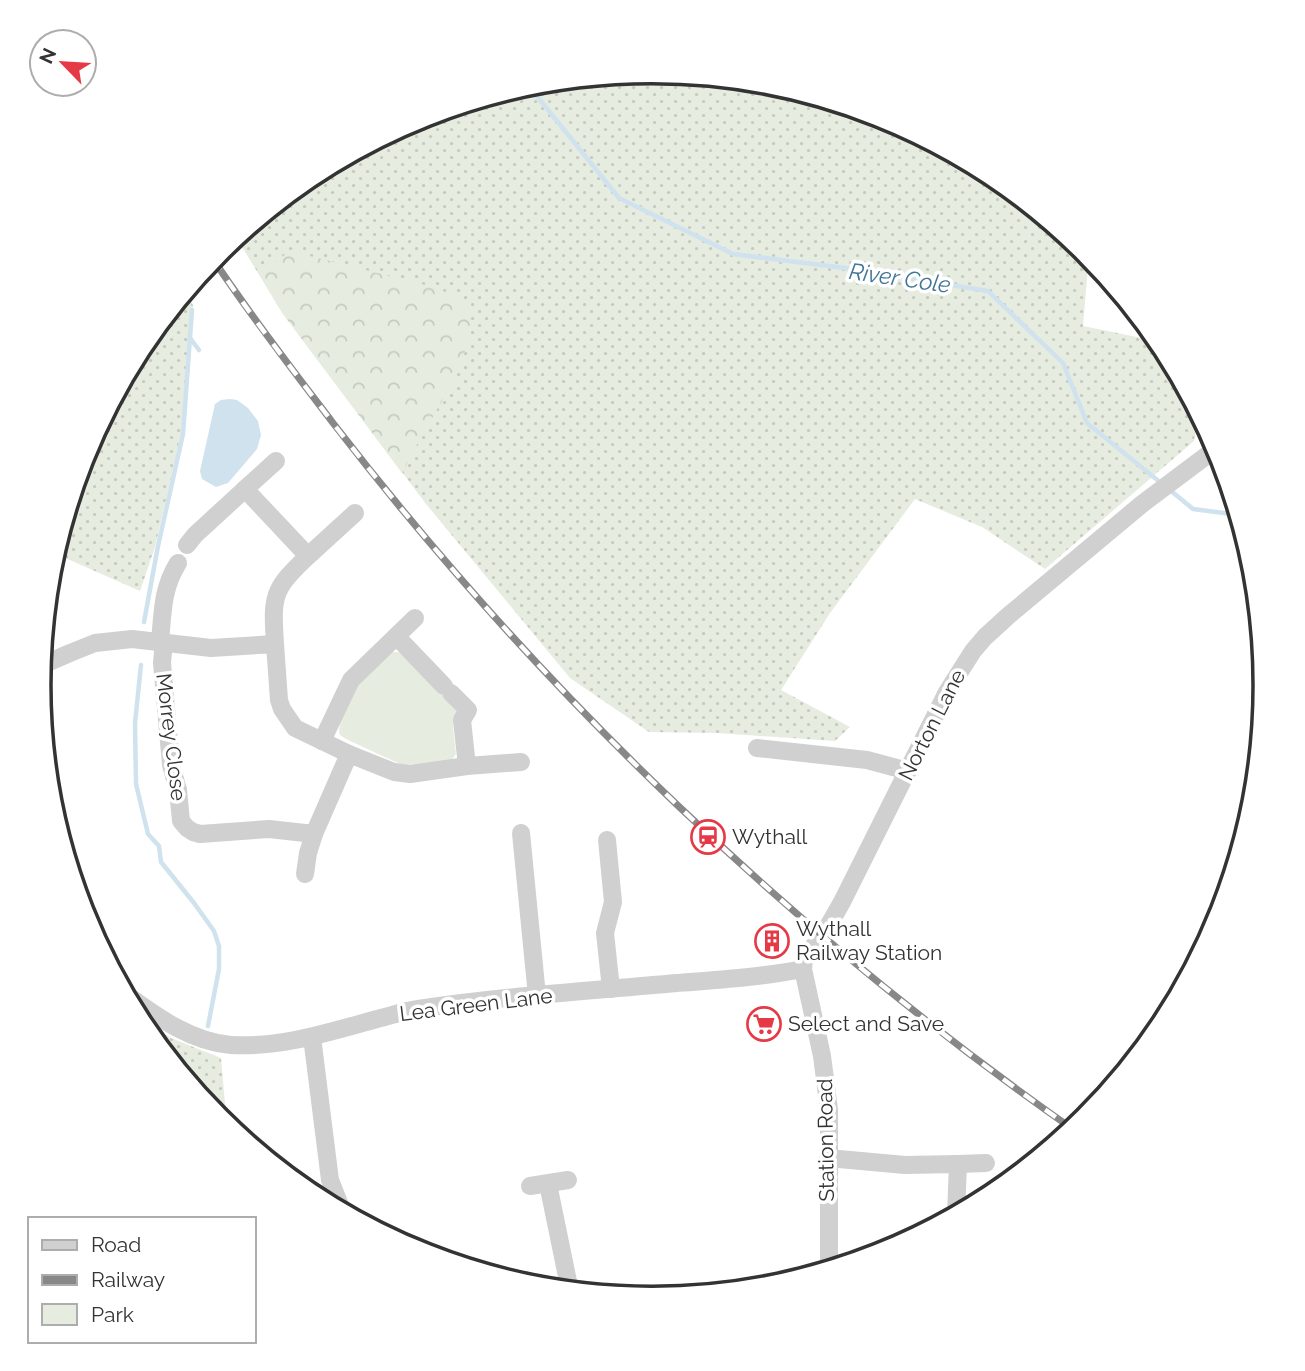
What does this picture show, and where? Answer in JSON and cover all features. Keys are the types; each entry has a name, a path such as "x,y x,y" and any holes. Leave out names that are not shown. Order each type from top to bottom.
{"street":[{"name":"Norton Lane","path":"803,970 804,959 826,930 848,892 947,692 985,637 1153,496 1208,455"},
{"path":"187,545 276,461"},
{"path":"246,489 308,556"},
{"path":"355,513 287,577 277,593 274,604 275,644 282,709 295,728 394,772 410,774 521,762"},
{"name":"Morrey Close","path":"178,564 165,591 162,663 171,765 178,790 181,821 187,828 200,834 269,829 314,834"},
{"path":"322,741 351,680 415,618"},
{"path":"397,637 468,710 462,720 467,766"},
{"path":"52,661 95,643 132,639 211,648 275,644"},
{"path":"757,748 870,760 908,771"},
{"path":"305,874 314,834 349,754"},
{"path":"521,833 537,996"},
{"path":"607,840 613,901 605,933 611,989"},
{"name":"Lea Green Lane","path":"143,1006 170,1024 208,1041 229,1045 257,1045 312,1037 415,1009 803,970"},
{"name":"Station Road","path":"803,970 826,1080 829,1110 828,1261"},
{"path":"312,1037 330,1180 337,1198"},
{"path":"828,1158 905,1165 986,1163"},
{"path":"956,1205 958,1164"},
{"path":"530,1186 568,1180"},
{"path":"548,1184 568,1281"}],"green space":[{"path":"613,85 692,85 731,89 808,104 883,130 953,164 1019,208 1088,270 1083,326 1144,339 1174,385 1196,428 1194,441 1045,569 982,527 915,499 830,613 781,690 850,727 835,741 717,733 649,732 570,678 426,504 283,314 242,246 286,208 318,185 386,146 459,116 535,95"},
{"path":"290,251 437,288 470,304 471,336 453,382 402,473 283,314 259,274"},
{"path":"190,301 193,305 181,435 155,547 140,591 64,558 83,492 113,419 152,351"},
{"path":"392,652 403,654 458,712 453,726 456,754 450,762 402,765 340,735 340,723 356,686"},
{"path":"160,1031 171,1038 221,1058 225,1109"}],"water":[{"path":"230,399 237,400 248,408 258,421 261,435 257,449 228,483 216,487 202,479 200,471 215,404"}],"waterway":[{"name":"River Cole","path":"536,95 619,198 733,254 853,269 988,291 1063,363 1087,423 1161,483"},
{"path":"144,622 183,434 192,310"},
{"path":"190,338 199,350"},
{"name":"River Cole","path":"1170,490 1193,509 1229,514"},
{"path":"141,665 135,723 136,784 148,834 159,846 161,862 214,931 219,946 219,969 208,1026"}],"railway":[{"path":"219,268 333,423 413,523 585,714 677,805 772,892 869,975 1065,1123"}],"place":[{"name":"Wythall","path":"708,837"},
{"name":"Wythall Railway Station","path":"772,941"},
{"name":"Select and Save","path":"764,1024"}]}
